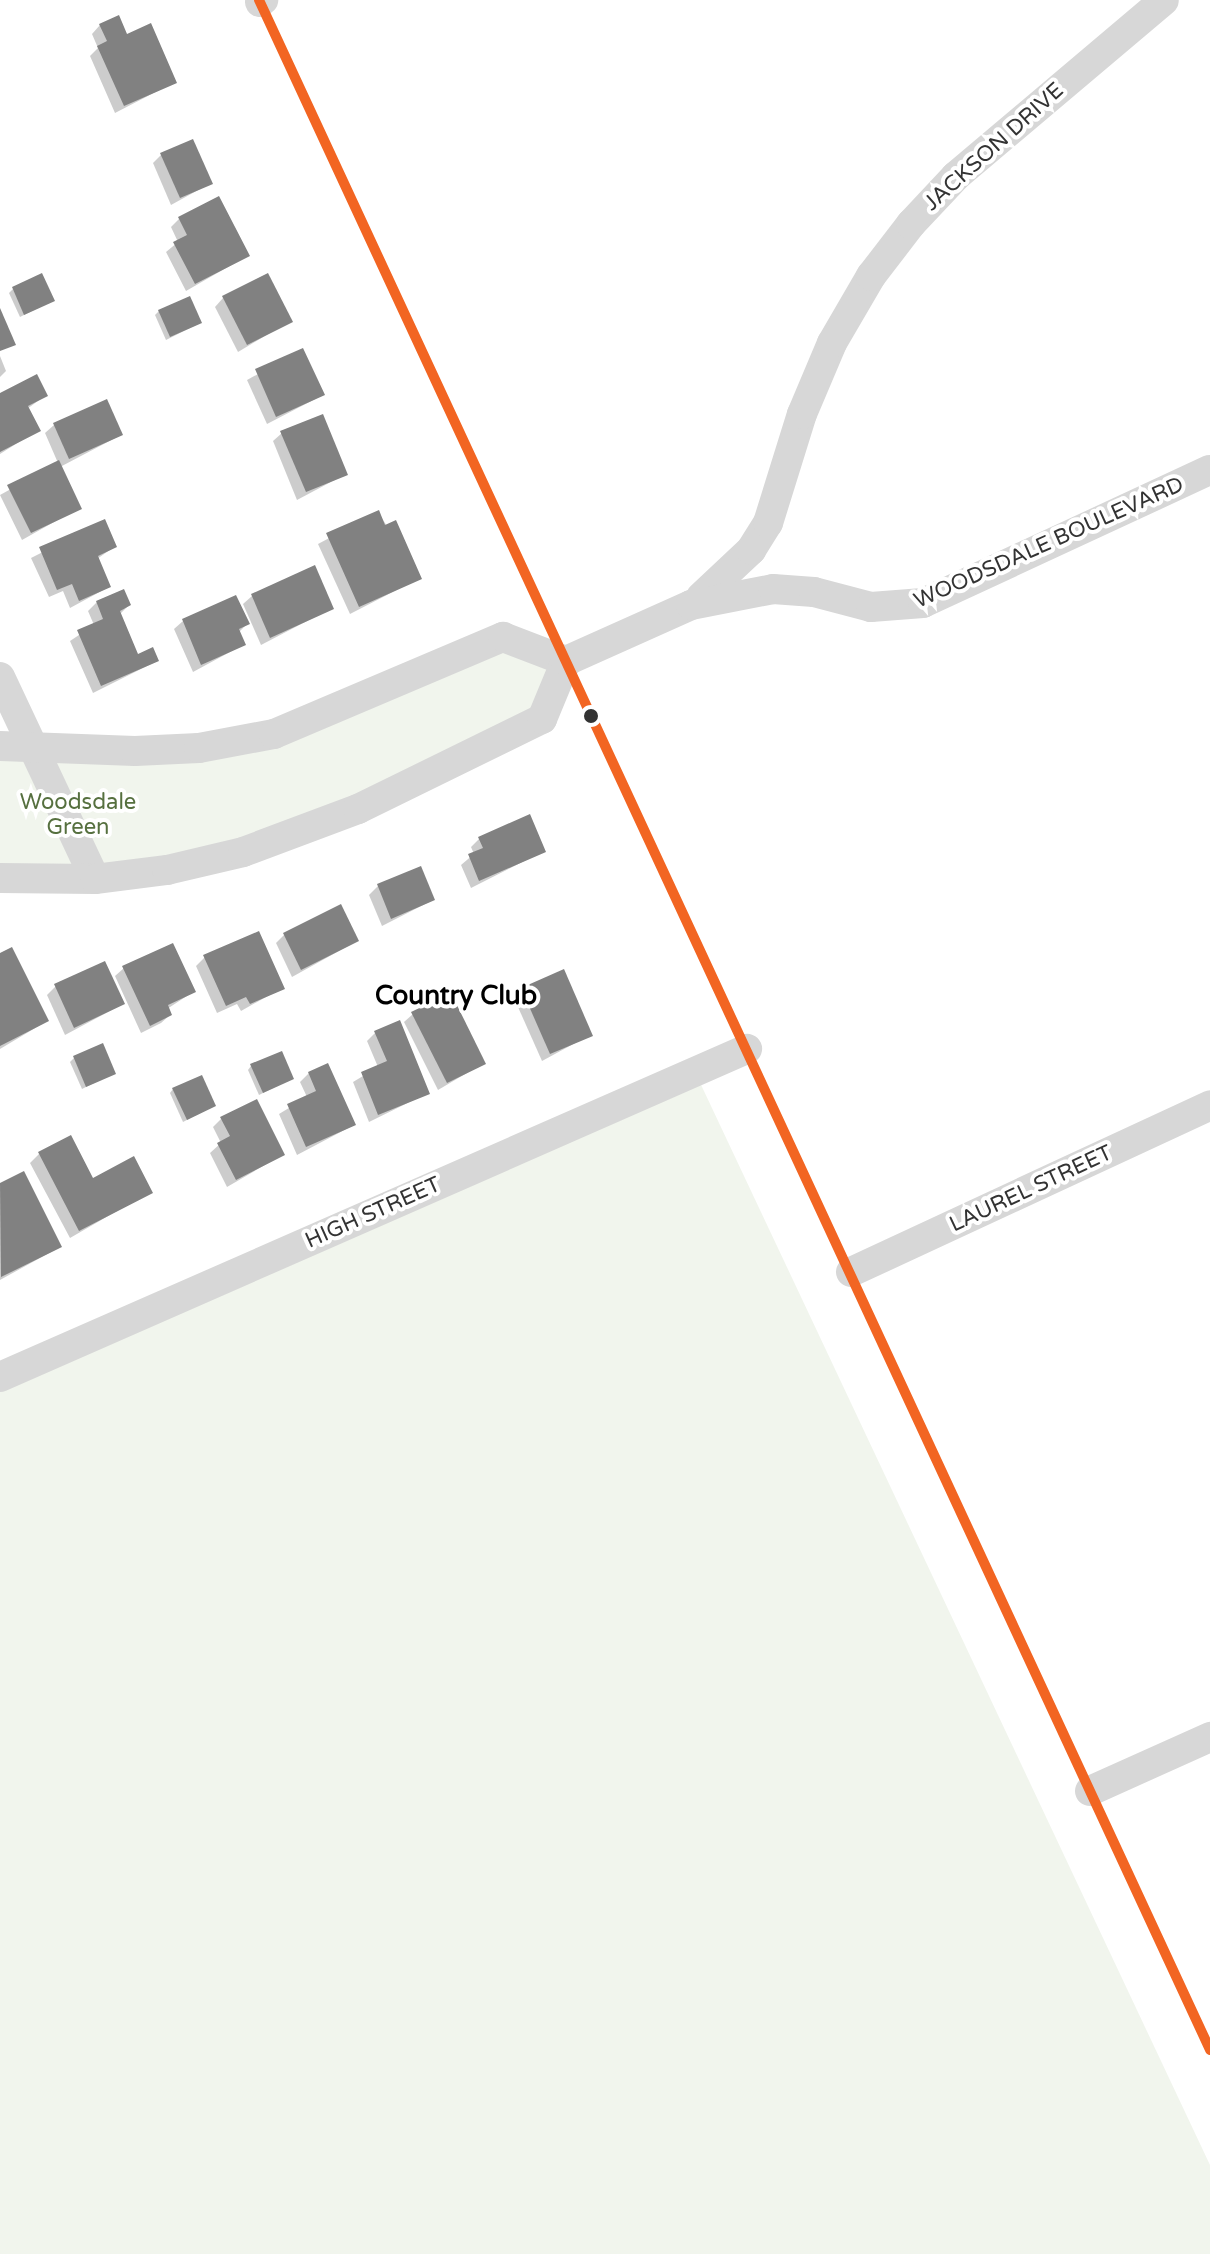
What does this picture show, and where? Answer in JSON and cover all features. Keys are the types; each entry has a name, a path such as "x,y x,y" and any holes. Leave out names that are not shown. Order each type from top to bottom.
{"street":[{"name":"JACKSON DRIVE","path":"691,605 721,582 768,523 802,414 832,343 871,276 911,224 956,176 1164,0"},
{"name":"WOODSDALE BOULEVARD","path":"566,661 691,605 773,589 814,592 871,607 923,603 1210,470"},
{"path":"0,746 34,749 199,748 274,734 503,637 566,661 542,719 358,809 243,852 167,870 95,879 0,878"},
{"path":"0,677 95,879"},
{"name":"HIGH STREET","path":"0,1377 747,1049"},
{"name":"LAUREL STREET","path":"851,1272 1210,1105"},
{"path":"1090,1791 1210,1737"}],"green space":[{"name":"Woodsdale Green","path":"493,641 566,661 543,718 243,852 0,878 0,746 199,748"},
{"path":"695,1072 1210,2165 1210,2254 0,2254 0,1377"}],"building":[{"path":"119,15 127,34 151,23 177,83 124,106 97,46 107,41 99,24"},
{"path":"193,139 213,184 180,198 160,153"},
{"path":"219,196 250,256 195,284 173,242 187,235 178,217"},
{"path":"42,273 55,301 24,315 12,287"},
{"path":"268,273 293,322 247,345 222,296"},
{"path":"190,296 202,323 170,337 158,310"},
{"path":"0,308 16,345 0,351"},
{"path":"303,348 325,395 276,417 255,369"},
{"path":"37,374 48,396 28,406 41,431 0,452 0,393"},
{"path":"107,399 123,435 69,459 53,423"},
{"path":"323,414 348,475 306,492 280,431"},
{"path":"59,460 82,509 31,533 7,485"},
{"path":"379,510 385,525 396,520 422,579 359,607 326,533"},
{"path":"105,519 117,547 98,556 111,587 79,601 72,584 57,590 39,547"},
{"path":"315,565 334,609 270,638 251,594"},
{"path":"124,589 131,605 120,611 138,654 153,647 159,661 101,686 77,630 103,619 96,601"},
{"path":"236,595 250,624 239,629 246,645 201,665 182,619"},
{"path":"530,814 546,852 479,881 468,854 483,848 478,837"},
{"path":"421,866 435,900 391,919 377,884"},
{"path":"341,904 359,941 301,970 283,933"},
{"path":"259,931 285,989 250,1004 246,997 226,1006 203,955"},
{"path":"173,943 196,992 168,1005 172,1015 150,1026 122,966"},
{"path":"12,947 49,1021 0,1046 0,953"},
{"path":"105,961 125,1004 74,1028 54,984"},
{"path":"564,969 593,1036 550,1054 521,988"},
{"path":"451,993 486,1064 447,1083 411,1012"},
{"path":"400,1020 430,1094 378,1115 361,1072 387,1061 374,1031"},
{"path":"103,1043 116,1074 86,1087 73,1056"},
{"path":"282,1051 294,1079 263,1093 250,1064"},
{"path":"328,1063 356,1125 306,1147 287,1104 316,1091 308,1072"},
{"path":"202,1075 216,1106 187,1120 172,1088"},
{"path":"257,1099 285,1155 236,1180 217,1143 230,1136 220,1117"},
{"path":"71,1135 93,1178 134,1156 153,1193 79,1231 38,1152"},
{"path":"24,1171 62,1247 1,1277 0,1183"}],"transit line":[{"path":"259,0 1210,2050"}],"district":[{"name":"Country Club","path":"456,996"}]}
